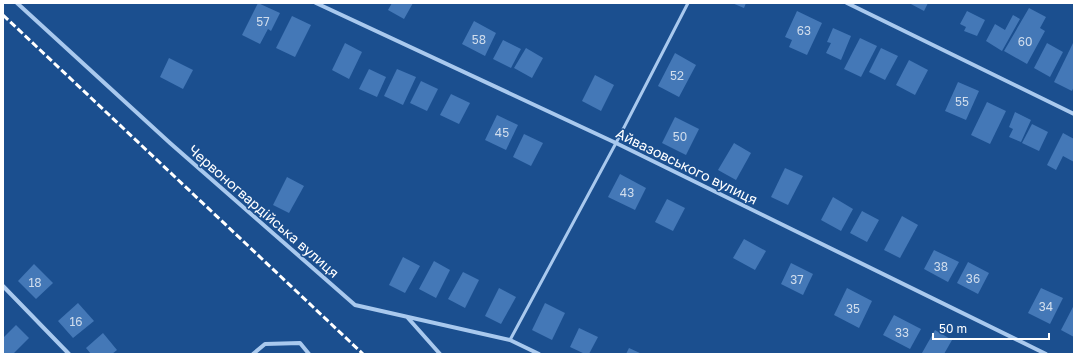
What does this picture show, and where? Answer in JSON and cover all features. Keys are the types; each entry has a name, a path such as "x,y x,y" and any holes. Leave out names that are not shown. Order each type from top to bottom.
{"street":[{"name":"Червоногвардійська вулиця","path":"17,3 170,143 354,305 510,340 539,354"},
{"name":"Айвазовського вулиця","path":"316,3 616,143 1046,354"},
{"path":"847,3 1074,114"},
{"path":"3,286 69,354"},
{"path":"407,317 440,354"},
{"path":"253,354 265,344 300,343 308,354"}],"lane":[{"path":"510,340 616,143 688,3"}],"building":[{"path":"258,3 280,13 271,31 268,29 260,44 242,35"},
{"path":"392,3 413,3 404,19 388,10"},
{"path":"732,3 746,3 744,8"},
{"path":"909,3 928,3 924,11"},
{"path":"1029,8 1046,17 1040,28 1045,31 1027,64 1004,51"},
{"path":"797,11 822,23 807,55 789,47 792,40 785,37"},
{"path":"967,11 985,20 977,36 964,31 966,27 960,24"},
{"path":"1013,15 1020,19 1002,51 986,41 995,24 1005,30"},
{"path":"292,16 311,25 295,57 276,48"},
{"path":"474,21 496,33 485,56 462,44"},
{"path":"833,28 851,36 841,60 826,53 831,43 827,42"},
{"path":"860,38 877,46 861,77 844,69"},
{"path":"503,40 521,49 511,68 493,59"},
{"path":"1074,41 1074,86 1072,91 1054,82"},
{"path":"345,43 362,52 349,79 332,70"},
{"path":"1047,43 1063,52 1050,77 1034,68"},
{"path":"526,48 543,58 532,78 514,68"},
{"path":"881,48 898,56 885,80 869,72"},
{"path":"675,53 696,65 679,97 658,86"},
{"path":"169,58 193,70 183,89 160,77"},
{"path":"909,60 928,70 915,95 896,85"},
{"path":"369,69 386,77 377,97 359,89"},
{"path":"397,69 416,77 403,105 384,96"},
{"path":"595,75 614,85 601,111 582,101"},
{"path":"421,81 438,89 427,111 410,103"},
{"path":"958,82 979,91 966,120 945,111"},
{"path":"451,94 470,103 459,124 440,115"},
{"path":"987,102 1006,111 990,144 971,135"},
{"path":"1015,112 1031,120 1021,142 1009,137 1013,129 1009,127"},
{"path":"497,115 518,125 506,150 485,140"},
{"path":"675,117 699,129 686,155 662,143"},
{"path":"1032,124 1048,132 1039,151 1022,143"},
{"path":"1063,133 1074,139 1074,162 1063,156 1056,170 1047,165"},
{"path":"524,134 543,143 531,166 513,157"},
{"path":"734,143 751,153 736,180 718,170"},
{"path":"785,168 803,176 788,205 771,197"},
{"path":"620,174 646,188 635,210 608,197"},
{"path":"287,177 304,186 289,213 273,205"},
{"path":"833,197 853,209 841,231 821,220"},
{"path":"667,199 685,208 673,231 655,222"},
{"path":"862,211 879,220 867,242 850,233"},
{"path":"902,216 918,225 900,258 884,250"},
{"path":"744,239 766,251 755,270 733,258"},
{"path":"934,250 959,262 948,282 924,269"},
{"path":"403,257 420,266 405,293 389,285"},
{"path":"434,261 450,270 436,298 419,289"},
{"path":"968,262 989,273 978,294 957,283"},
{"path":"791,263 813,274 803,295 781,284"},
{"path":"34,264 53,283 36,299 18,281"},
{"path":"463,272 479,280 465,308 448,299"},
{"path":"499,288 516,297 501,324 485,316"},
{"path":"847,288 872,301 859,328 834,315"},
{"path":"1041,288 1063,298 1050,324 1028,313"},
{"path":"78,303 94,321 73,338 58,321"},
{"path":"545,303 565,313 552,340 532,330"},
{"path":"1074,305 1074,337 1061,330"},
{"path":"894,315 921,329 910,349 883,335"},
{"path":"16,325 29,338 13,354 3,354 3,338"},
{"path":"579,328 598,337 589,354 585,354 570,347"},
{"path":"935,330 952,340 944,354 922,353"},
{"path":"103,333 117,350 112,354 91,354 86,348"},
{"path":"629,348 642,354 626,354"}],"railway":[{"path":"3,15 363,354"}]}
